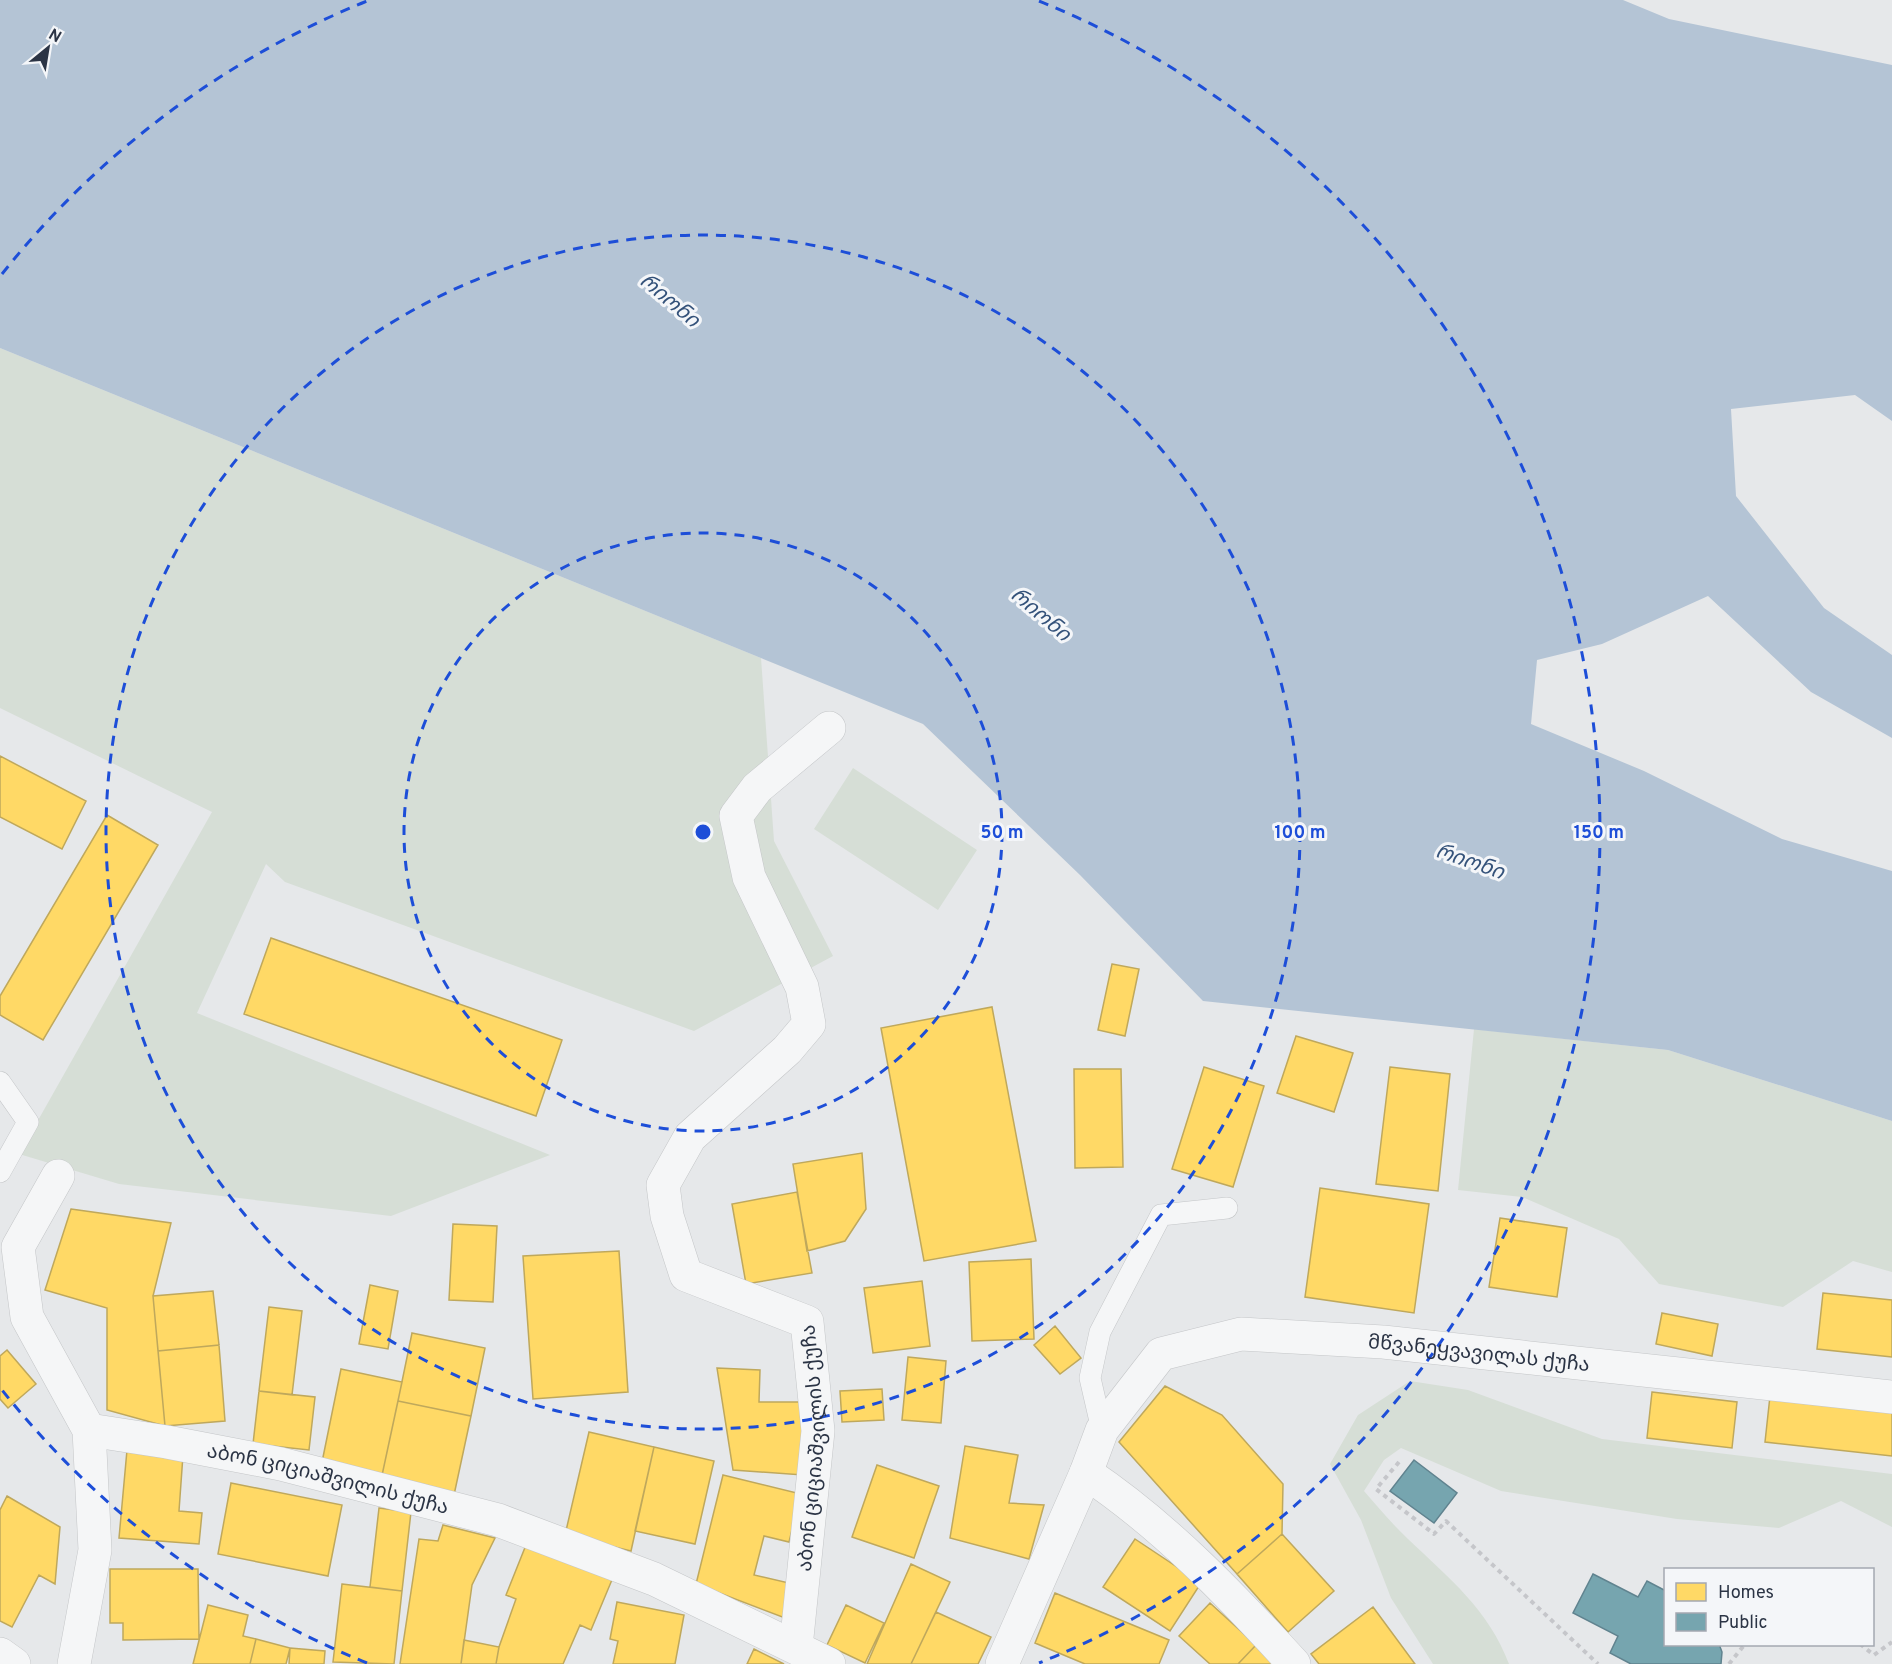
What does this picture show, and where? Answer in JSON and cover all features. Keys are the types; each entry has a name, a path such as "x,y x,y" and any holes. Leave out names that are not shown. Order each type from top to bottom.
{"street":[{"name":"აბონ ციციაშვილის ქუჩა","path":"795,1647 818,1431 807,1322 686,1275 667,1216 663,1185 690,1137 787,1050 809,1024 802,987 749,877 736,816 757,788 828,728"},
{"path":"58,1176 18,1247 27,1317 89,1430 94,1550 74,1664"},
{"name":"მწვანეყვავილას ქუჩა","path":"1002,1664 1086,1473 1102,1430 1161,1354 1240,1334 1383,1342 1892,1397"},
{"name":"აბონ ციციაშვილის ქუჩა","path":"89,1430 281,1464 498,1520 654,1579 829,1664"},
{"path":"1086,1473 1131,1503 1257,1624 1294,1664"},
{"path":"0,1654 14,1664"}],"lane":[{"path":"0,1082 28,1122 0,1172"},
{"path":"1102,1430 1090,1378 1100,1332 1161,1215 1227,1208"}],"path":[{"path":"1399,1462 1376,1489 1434,1534 1446,1521 1598,1664"},
{"path":"1863,1646 1874,1655 1892,1642"},
{"path":"1729,1664 1743,1646"}],"shaded area":[{"path":"0,348 761,658 774,841 833,956 694,1031 285,882 266,864 197,1013 550,1155 391,1216 119,1184 19,1154 212,812 0,708"},
{"path":"853,768 977,850 938,910 814,829"},
{"path":"1474,1029 1668,1050 1892,1121 1892,1272 1853,1261 1783,1307 1659,1284 1619,1239 1522,1197 1458,1190"},
{"path":"1410,1381 1468,1390 1602,1439 1892,1474 1892,1527 1841,1501 1779,1528 1677,1519 1501,1491 1401,1448 1384,1460 1364,1491 1396,1527 1453,1581 1479,1611 1491,1627 1509,1664 1433,1664 1391,1598 1361,1520 1330,1464 1358,1415"}],"water":[{"name":"რიონი","path":"0,0 1623,0 1669,19 1892,65 1892,421 1855,395 1731,409 1736,496 1824,608 1892,655 1892,738 1811,692 1708,596 1602,644 1537,660 1531,724 1644,771 1782,839 1892,871 1892,1121 1668,1050 1203,1001 1080,875 923,724 0,348"}],"building: Homes":[{"path":"0,756 86,801 62,849 0,817"},
{"path":"107,815 158,845 43,1040 0,1015 0,996"},
{"path":"271,938 562,1040 536,1116 244,1014"},
{"path":"1112,964 1139,969 1125,1036 1098,1030"},
{"path":"992,1007 1036,1241 924,1261 881,1028"},
{"path":"1296,1036 1353,1053 1334,1112 1277,1093"},
{"path":"1204,1067 1264,1086 1233,1187 1172,1169"},
{"path":"1390,1067 1450,1074 1438,1191 1376,1184"},
{"path":"1074,1069 1121,1069 1123,1167 1075,1168"},
{"path":"862,1153 866,1209 845,1241 807,1251 793,1164"},
{"path":"1320,1188 1429,1204 1414,1313 1305,1297"},
{"path":"797,1192 812,1273 746,1284 732,1204"},
{"path":"71,1209 171,1223 153,1296 165,1426 107,1410 107,1308 45,1290"},
{"path":"1500,1218 1567,1228 1557,1297 1489,1287"},
{"path":"453,1224 497,1226 493,1302 449,1300"},
{"path":"619,1251 628,1392 533,1399 523,1256"},
{"path":"1031,1259 1034,1339 972,1341 969,1262"},
{"path":"922,1281 930,1346 873,1353 864,1288"},
{"path":"370,1285 398,1291 388,1349 359,1344"},
{"path":"213,1291 219,1345 158,1351 153,1296"},
{"path":"1823,1293 1892,1300 1892,1357 1817,1349"},
{"path":"269,1307 302,1311 292,1395 259,1391"},
{"path":"1662,1313 1718,1324 1712,1356 1656,1344"},
{"path":"1055,1326 1081,1358 1060,1374 1034,1345"},
{"path":"412,1333 485,1348 471,1416 398,1401"},
{"path":"219,1345 225,1421 165,1426 158,1351"},
{"path":"7,1350 36,1384 8,1408 0,1399 0,1356"},
{"path":"908,1357 946,1361 941,1423 902,1420"},
{"path":"717,1368 760,1370 759,1402 809,1402 803,1475 733,1470"},
{"path":"341,1369 402,1382 381,1480 321,1467"},
{"path":"1165,1386 1222,1415 1283,1484 1282,1534 1237,1574 1119,1442"},
{"path":"882,1389 884,1420 842,1422 840,1391"},
{"path":"259,1391 315,1397 309,1450 253,1444"},
{"path":"1652,1392 1737,1402 1732,1448 1647,1438"},
{"path":"1770,1396 1892,1410 1892,1456 1765,1442"},
{"path":"398,1401 471,1416 454,1495 381,1480"},
{"path":"589,1432 654,1447 631,1551 565,1535"},
{"path":"965,1446 1018,1455 1009,1503 1044,1505 1029,1559 950,1538"},
{"path":"654,1447 714,1461 695,1544 635,1531"},
{"path":"127,1450 183,1455 179,1511 202,1513 199,1544 119,1538"},
{"path":"877,1465 939,1486 914,1558 852,1537"},
{"path":"723,1475 801,1494 789,1542 764,1536 754,1575 789,1583 785,1618 696,1584"},
{"path":"231,1483 342,1505 328,1576 218,1554"},
{"path":"7,1496 60,1527 55,1584 39,1575 12,1627 0,1621 0,1510"},
{"path":"379,1508 411,1512 402,1591 370,1587"},
{"path":"443,1525 495,1538 472,1585 461,1664 400,1664 419,1539 438,1541"},
{"path":"1282,1534 1334,1591 1288,1632 1237,1574"},
{"path":"1135,1539 1201,1583 1170,1631 1103,1587"},
{"path":"528,1540 614,1575 591,1630 580,1625 563,1664 496,1664 499,1647 516,1599 506,1595"},
{"path":"911,1564 950,1582 911,1664 867,1664"},
{"path":"110,1569 198,1569 199,1639 123,1640 123,1623 110,1623"},
{"path":"342,1584 402,1591 394,1664 333,1662"},
{"path":"1055,1593 1169,1640 1159,1664 1085,1664 1035,1643"},
{"path":"617,1602 684,1615 675,1664 613,1664 618,1641 610,1639"},
{"path":"1210,1603 1256,1645 1238,1664 1210,1664 1179,1636"},
{"path":"208,1605 248,1615 243,1636 256,1639 250,1664 193,1664"},
{"path":"846,1605 884,1623 865,1663 827,1645"},
{"path":"1373,1607 1415,1664 1319,1664 1311,1654"},
{"path":"936,1612 991,1637 978,1664 911,1664"},
{"path":"256,1639 290,1648 286,1664 250,1664"},
{"path":"464,1640 499,1647 496,1664 461,1664"},
{"path":"1256,1645 1277,1664 1238,1664"},
{"path":"290,1648 325,1651 324,1664 289,1664"},
{"path":"754,1649 784,1664 747,1664"}],"building: Public":[{"path":"1414,1460 1457,1493 1434,1523 1390,1491"},
{"path":"1593,1574 1638,1597 1647,1581 1664,1590 1664,1646 1720,1646 1722,1652 1721,1664 1631,1664 1610,1653 1618,1636 1573,1613"}]}
